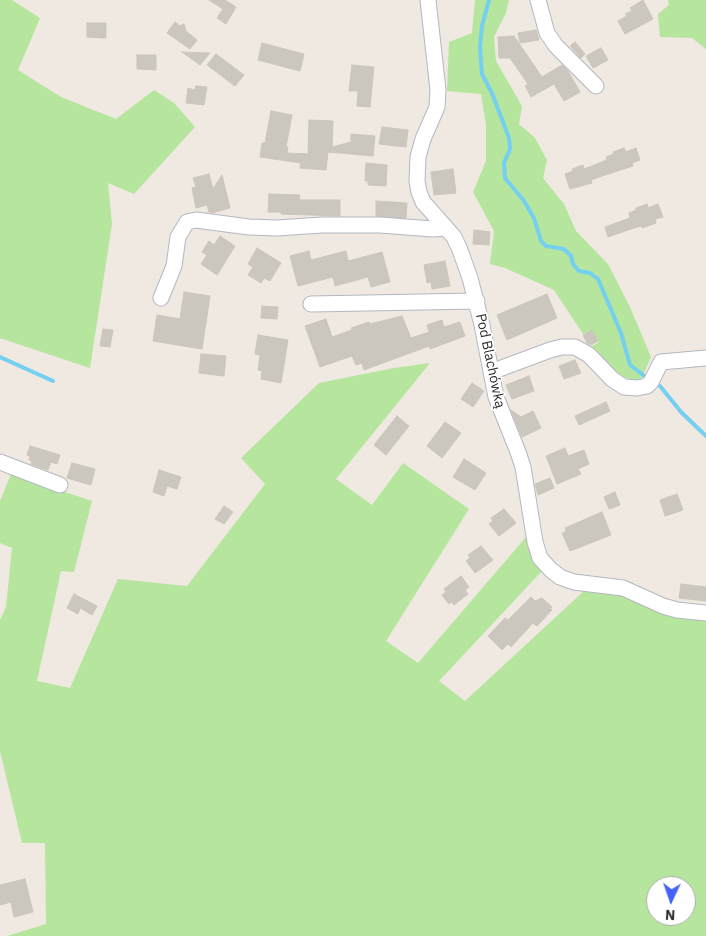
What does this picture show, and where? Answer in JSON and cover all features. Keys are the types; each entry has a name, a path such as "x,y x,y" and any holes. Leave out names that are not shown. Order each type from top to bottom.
{"street":[{"name":"Pod Blachówką","path":"428,0 438,90 437,107 418,157 417,181 419,192 424,202 454,238 460,250 477,301 496,397 523,467 535,542 540,558 545,565 560,577 574,582 623,588 663,606 677,610 706,613"},
{"path":"538,0 547,33 556,46 596,86"},
{"path":"161,298 174,266 178,237 187,222 196,220 249,227 278,228 322,225 380,225 432,229 444,228"},
{"path":"311,304 477,301"},
{"path":"491,372 550,350 562,347 575,347 589,355 612,379 624,387 636,388 647,386 651,382 660,362 706,358"},
{"path":"0,462 60,486"}],"green space":[{"path":"0,0 12,0 40,18 18,70 61,97 116,119 154,90 174,103 195,127 134,194 108,183 112,224 90,368 0,338"},
{"path":"475,0 509,0 506,13 494,37 496,61 522,106 519,124 535,138 547,160 543,178 564,204 576,231 608,264 630,307 651,357 640,382 624,377 598,357 591,347 599,342 592,330 583,334 554,290 505,268 490,264 494,231 473,192 486,161 486,125 481,94 447,91 449,42 472,33"},
{"path":"668,0 706,0 706,49 692,38 660,37 658,14 669,5"},
{"path":"430,363 336,479 372,505 403,463 469,509 386,641 418,663 526,537 531,554 542,571 439,681 465,701 585,590 617,593 666,615 706,620 706,936 7,936 46,924 45,843 22,843 0,751 0,620 6,607 12,548 0,543 0,501 11,474 92,501 74,572 61,571 37,681 70,688 118,579 187,586 265,484 241,458 319,383"}],"building":[{"path":"209,0 225,0 236,7 226,24 217,18 223,9"},
{"path":"643,0 653,19 625,34 618,21 627,16 625,14 632,11 630,8"},
{"path":"175,22 180,26 184,24 186,31 197,40 190,49 167,33"},
{"path":"87,23 106,23 106,38 87,37"},
{"path":"536,30 539,40 520,43 518,33"},
{"path":"514,36 542,77 562,65 568,71 580,92 564,101 554,84 531,97 525,86 528,84 510,58 499,58 498,37"},
{"path":"575,42 585,54 581,58 570,46"},
{"path":"262,43 304,54 300,71 258,60"},
{"path":"601,48 608,60 593,68 586,56"},
{"path":"182,52 210,53 200,65"},
{"path":"216,54 244,75 235,86 207,65"},
{"path":"137,55 156,55 156,70 137,69"},
{"path":"352,65 374,67 370,107 357,106 358,91 349,91"},
{"path":"196,86 207,87 204,105 186,103 188,88 195,90"},
{"path":"271,111 292,115 286,147 288,147 287,153 308,154 309,120 333,121 332,147 351,142 351,134 375,136 373,156 328,152 326,170 300,168 301,163 260,157 262,143 265,143"},
{"path":"382,127 408,130 406,147 379,144"},
{"path":"624,148 626,152 636,148 640,160 632,163 633,166 591,180 592,183 570,189 565,174 583,165 584,169 607,160 606,157 614,154 613,152"},
{"path":"366,163 387,165 386,186 368,185 368,181 365,181"},
{"path":"453,169 456,193 434,195 431,172"},
{"path":"209,174 213,189 222,175 230,208 212,213 209,212 207,205 196,208 192,188 196,187 193,178"},
{"path":"269,194 300,195 299,200 340,200 340,216 268,212"},
{"path":"376,201 407,203 406,218 376,216"},
{"path":"647,204 648,208 658,204 663,217 655,219 656,223 608,237 605,227 630,218 629,213"},
{"path":"474,230 490,232 489,245 473,244"},
{"path":"220,236 235,246 217,275 201,264 207,255 202,252 209,241 214,245"},
{"path":"257,248 281,263 270,281 264,278 261,283 248,275 253,267 248,264"},
{"path":"309,251 311,260 346,251 348,261 382,252 390,282 371,287 368,277 335,286 333,277 298,286 290,256"},
{"path":"445,261 450,286 432,289 431,282 427,283 424,265"},
{"path":"184,292 210,296 202,349 153,341 157,315 180,319"},
{"path":"547,294 557,318 507,340 497,315"},
{"path":"262,306 278,307 277,319 261,318"},
{"path":"402,316 411,338 429,332 427,325 442,320 444,327 460,322 465,336 430,349 429,346 364,370 362,363 356,365 352,356 320,367 305,326 326,319 332,337 369,322 370,324"},
{"path":"103,329 113,330 110,347 100,346"},
{"path":"592,330 598,341 591,345 587,343 583,335"},
{"path":"258,335 288,340 281,383 261,379 262,371 258,370 260,355 255,354"},
{"path":"201,354 226,356 224,376 199,373"},
{"path":"575,360 581,373 564,379 559,366"},
{"path":"529,376 534,391 512,399 506,385"},
{"path":"472,383 484,391 473,407 461,399"},
{"path":"606,402 610,411 579,425 575,416"},
{"path":"511,410 521,417 533,411 541,428 522,437"},
{"path":"397,416 409,426 386,455 374,445"},
{"path":"445,422 461,433 442,458 427,446"},
{"path":"30,446 60,455 57,464 51,462 48,470 31,464 30,456 27,455"},
{"path":"565,448 568,456 584,450 589,464 578,469 581,474 557,484 546,456"},
{"path":"464,459 486,473 475,490 453,477"},
{"path":"72,463 95,469 91,485 67,478"},
{"path":"159,470 181,477 177,489 167,486 164,496 153,492"},
{"path":"550,478 554,488 538,495 535,484"},
{"path":"615,492 620,505 609,509 604,497"},
{"path":"677,494 683,510 665,516 660,500"},
{"path":"224,506 233,512 224,524 215,519"},
{"path":"504,509 516,523 499,536 489,524 493,521 491,518"},
{"path":"602,512 611,535 570,551 562,533 566,532 565,528"},
{"path":"481,546 493,560 475,573 466,561 470,558 468,555"},
{"path":"461,576 469,587 465,590 468,594 454,605 452,602 449,604 442,595 446,592 444,589"},
{"path":"681,584 706,587 706,601 679,598"},
{"path":"74,594 97,606 92,615 80,608 78,614 67,608"},
{"path":"531,597 535,601 542,598 552,607 550,608 552,610 537,626 533,623 511,647 508,644 502,650 488,636 505,618 508,620"},
{"path":"25,879 33,912 14,917 11,902 0,905 0,885"}],"waterway":[{"path":"489,0 482,26 480,47 482,74 492,93 509,138 510,149 504,163 505,178 524,201 534,218 541,241 546,246 564,249 571,256 573,264 579,271 590,273 598,279 621,333 630,365 647,378"},
{"path":"0,357 53,381"},
{"path":"660,386 681,412 706,436"}]}
